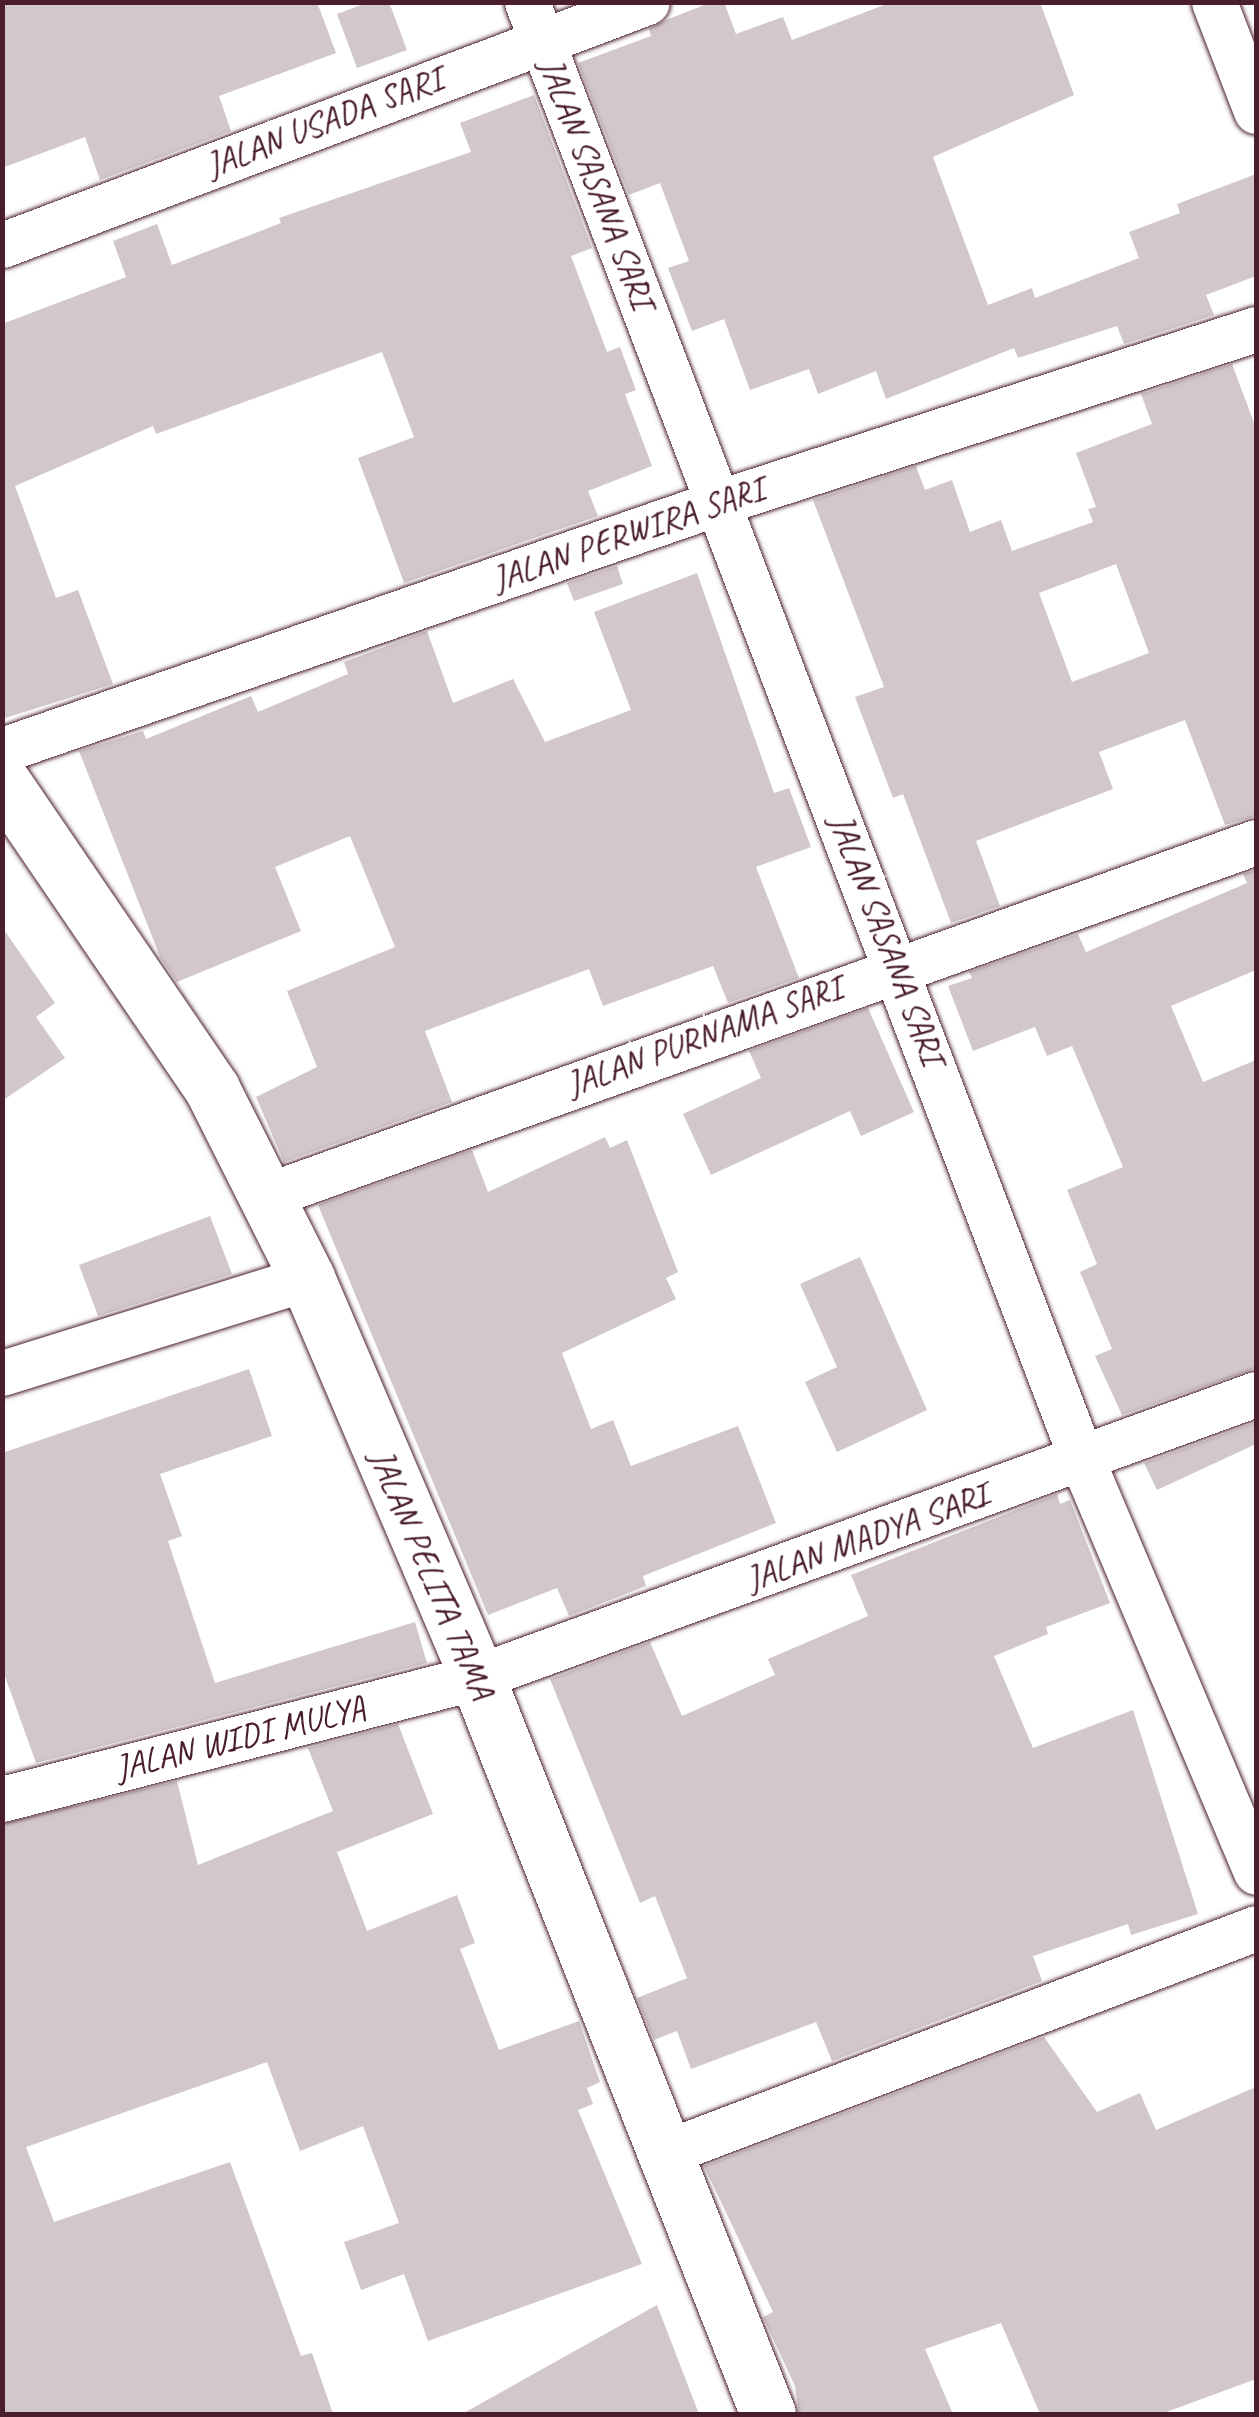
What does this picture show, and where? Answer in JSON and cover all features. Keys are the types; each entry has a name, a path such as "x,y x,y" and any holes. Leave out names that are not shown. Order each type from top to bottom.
{"street":[{"name":"JALAN USADA SARI","path":"2,245 535,21 647,2"},
{"path":"1214,2 1256,110"},
{"name":"JALAN SASANA SARI","path":"535,21 898,966 1082,1460 1256,1872"},
{"name":"JALAN PERWIRA SARI","path":"2,750 720,502 1256,329"},
{"name":"JALAN PELITA TAMA","path":"2,781 212,1089 307,1278 477,1677 768,2414"},
{"name":"JALAN PURNAMA SARI","path":"266,1196 898,966 1256,842"},
{"path":"2,1374 307,1278"},
{"name":"JALAN MADYA SARI","path":"477,1677 1256,1394"},
{"name":"JALAN WIDI MULYA","path":"2,1799 477,1677"},
{"path":"667,2152 1256,1928"}],"building":[{"path":"2,2 317,2 336,53 219,96 231,131 100,180 85,137 2,168"},
{"path":"369,2 389,2 407,50 357,68 337,14"},
{"path":"712,2 724,2 736,34 783,17 792,40 892,2 1040,2 1074,95 933,157 988,305 1032,288 1035,298 1139,258 1129,232 1180,213 1177,204 1256,174 1256,276 1206,295 1214,315 1124,344 1117,326 1018,358 1014,348 886,399 876,371 818,394 809,369 750,390 724,319 692,331 668,268 689,261 660,183 629,195 578,63 651,36 649,29"},
{"path":"534,95 592,248 571,256 607,352 620,347 636,390 625,394 652,466 588,491 598,516 404,583 358,458 414,437 382,352 156,434 153,426 15,486 56,598 78,590 113,684 2,719 2,324 126,277 113,241 157,224 172,265 281,223 279,218 471,152 460,123"},
{"path":"1232,364 1256,428 1256,816 1225,825 1185,720 1099,752 1113,789 976,841 1000,906 951,923 903,794 893,798 855,697 884,687 813,500 916,466 925,490 952,480 970,532 1001,520 1012,551 1093,522 1088,509 1096,507 1076,453 1152,424 1141,394","holes":["1116,564 1149,653 1072,682 1039,593"]},
{"path":"617,566 623,584 574,601 567,583"},
{"path":"697,573 774,793 789,788 811,847 756,867 799,978 728,1003 713,966 603,1006 589,969 425,1031 452,1102 284,1162 256,1097 317,1067 287,991 395,947 350,836 275,867 301,931 177,982 161,959 79,751 143,731 146,739 251,696 258,712 348,674 344,662 427,631 453,703 513,679 545,742 631,710 594,612"},
{"path":"1256,870 1256,970 1171,1006 1203,1082 1256,1060 1256,1368 1122,1415 1095,1356 1112,1349 1080,1272 1097,1264 1067,1190 1123,1167 1072,1046 1047,1056 1035,1027 973,1051 948,986 972,978 969,972 1078,934 1086,952 1247,883 1243,874"},
{"path":"2,927 55,1003 36,1017 65,1058 2,1101"},
{"path":"868,1008 914,1112 861,1136 850,1111 711,1175 683,1114 761,1078 749,1051"},
{"path":"605,1137 610,1148 627,1140 678,1272 666,1278 676,1299 562,1353 591,1429 613,1420 631,1466 738,1426 776,1523 643,1576 646,1586 569,1616 557,1588 488,1615 318,1205 472,1150 488,1192"},
{"path":"210,1216 232,1274 98,1316 79,1265"},
{"path":"860,1257 927,1410 837,1452 805,1382 837,1367 800,1284"},
{"path":"249,1369 272,1436 160,1474 182,1536 168,1541 215,1683 415,1622 427,1663 36,1763 2,1668 2,1453"},
{"path":"1256,1422 1256,1444 1157,1490 1144,1463"},
{"path":"1057,1494 1060,1504 1070,1500 1110,1603 1046,1627 1048,1634 994,1656 1033,1748 1133,1710 1198,1914 1131,1935 1128,1924 1033,1956 1042,1981 832,2061 816,2022 691,2069 677,2031 654,2040 637,1998 687,1978 655,1896 640,1903 550,1679 650,1642 682,1716 775,1675 768,1659 868,1616 851,1575"},
{"path":"398,1724 433,1814 337,1852 367,1931 457,1895 475,1943 460,1949 499,2050 579,2021 600,2082 587,2088 593,2104 578,2110 642,2264 428,2341 404,2274 361,2290 344,2242 399,2223 363,2126 300,2151 267,2062 26,2147 54,2222 230,2162 301,2356 312,2353 333,2414 2,2414 2,1824 177,1781 198,1865 333,1811 308,1748"},
{"path":"1044,2037 1097,2112 1140,2093 1156,2130 1256,2087 1256,2379 1161,2414 1040,2414 1001,2323 925,2349 953,2414 799,2414 795,2386 763,2317 773,2312 704,2166"},
{"path":"657,2305 699,2414 462,2414"}]}
